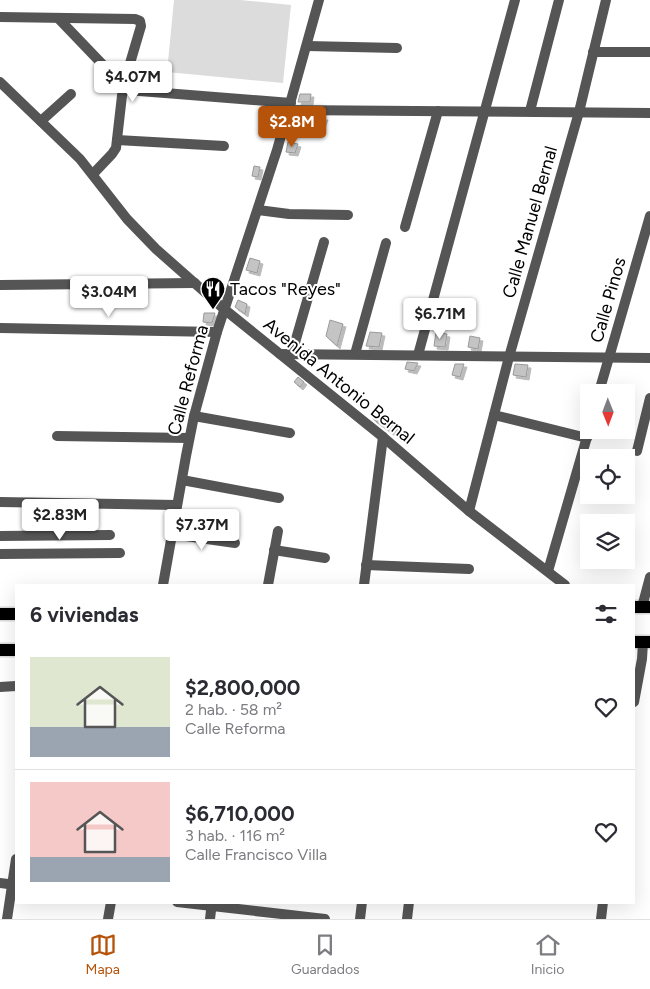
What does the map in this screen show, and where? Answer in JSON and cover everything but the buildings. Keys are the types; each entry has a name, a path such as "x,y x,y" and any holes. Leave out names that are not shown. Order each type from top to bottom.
{"main road":[{"path":"0,614 15,614"},
{"path":"0,650 15,650"}],"street":[{"name":"Calle Reforma","path":"164,584 194,416 224,309 258,210 290,106 319,0"},
{"path":"418,355 515,0"},
{"path":"530,111 558,0"},
{"name":"Calle Manuel Bernal","path":"468,511 509,357 579,112 606,0"},
{"path":"0,17 135,19 140,21 141,26 123,87 117,140 112,154 93,174"},
{"path":"58,18 123,87 132,91 290,106 438,111 650,113"},
{"path":"307,46 397,48"},
{"path":"593,52 650,52"},
{"name":"Avenida Antonio Bernal","path":"0,82 93,174 142,236 224,309 383,437 468,511 564,584"},
{"path":"41,121 72,94"},
{"path":"405,227 438,111"},
{"path":"117,140 224,146"},
{"path":"258,210 289,214 348,215"},
{"name":"Calle Pinos","path":"601,384 648,231 650,216"},
{"path":"292,353 324,242"},
{"path":"355,354 386,243"},
{"path":"0,285 195,283"},
{"path":"0,328 217,332"},
{"path":"280,354 650,358"},
{"path":"637,451 647,425 650,398"},
{"path":"494,415 580,432"},
{"path":"194,416 290,433"},
{"path":"57,436 189,438"},
{"path":"364,584 383,437"},
{"path":"548,571 587,439"},
{"path":"182,480 279,498"},
{"path":"0,502 177,505"},
{"path":"268,584 278,531"},
{"path":"172,534 235,543"},
{"path":"0,536 110,535"},
{"path":"274,550 326,558"},
{"path":"0,554 120,553"},
{"path":"366,565 469,569"},
{"path":"642,607 650,576"},
{"path":"635,696 642,659 642,642"},
{"path":"0,687 15,686"},
{"path":"7,919 15,872"},
{"path":"0,883 14,885"},
{"path":"108,919 110,904"},
{"path":"210,919 212,904 306,918 325,919"},
{"path":"277,913 279,904"},
{"path":"360,919 362,904"},
{"path":"407,919 409,904"},
{"path":"601,919 604,904"}],"shaded area":[{"path":"174,0 240,0 291,5 283,83 167,72"}],"place":[{"name":"Tacos \"Reyes\"","path":"213,310"}]}
